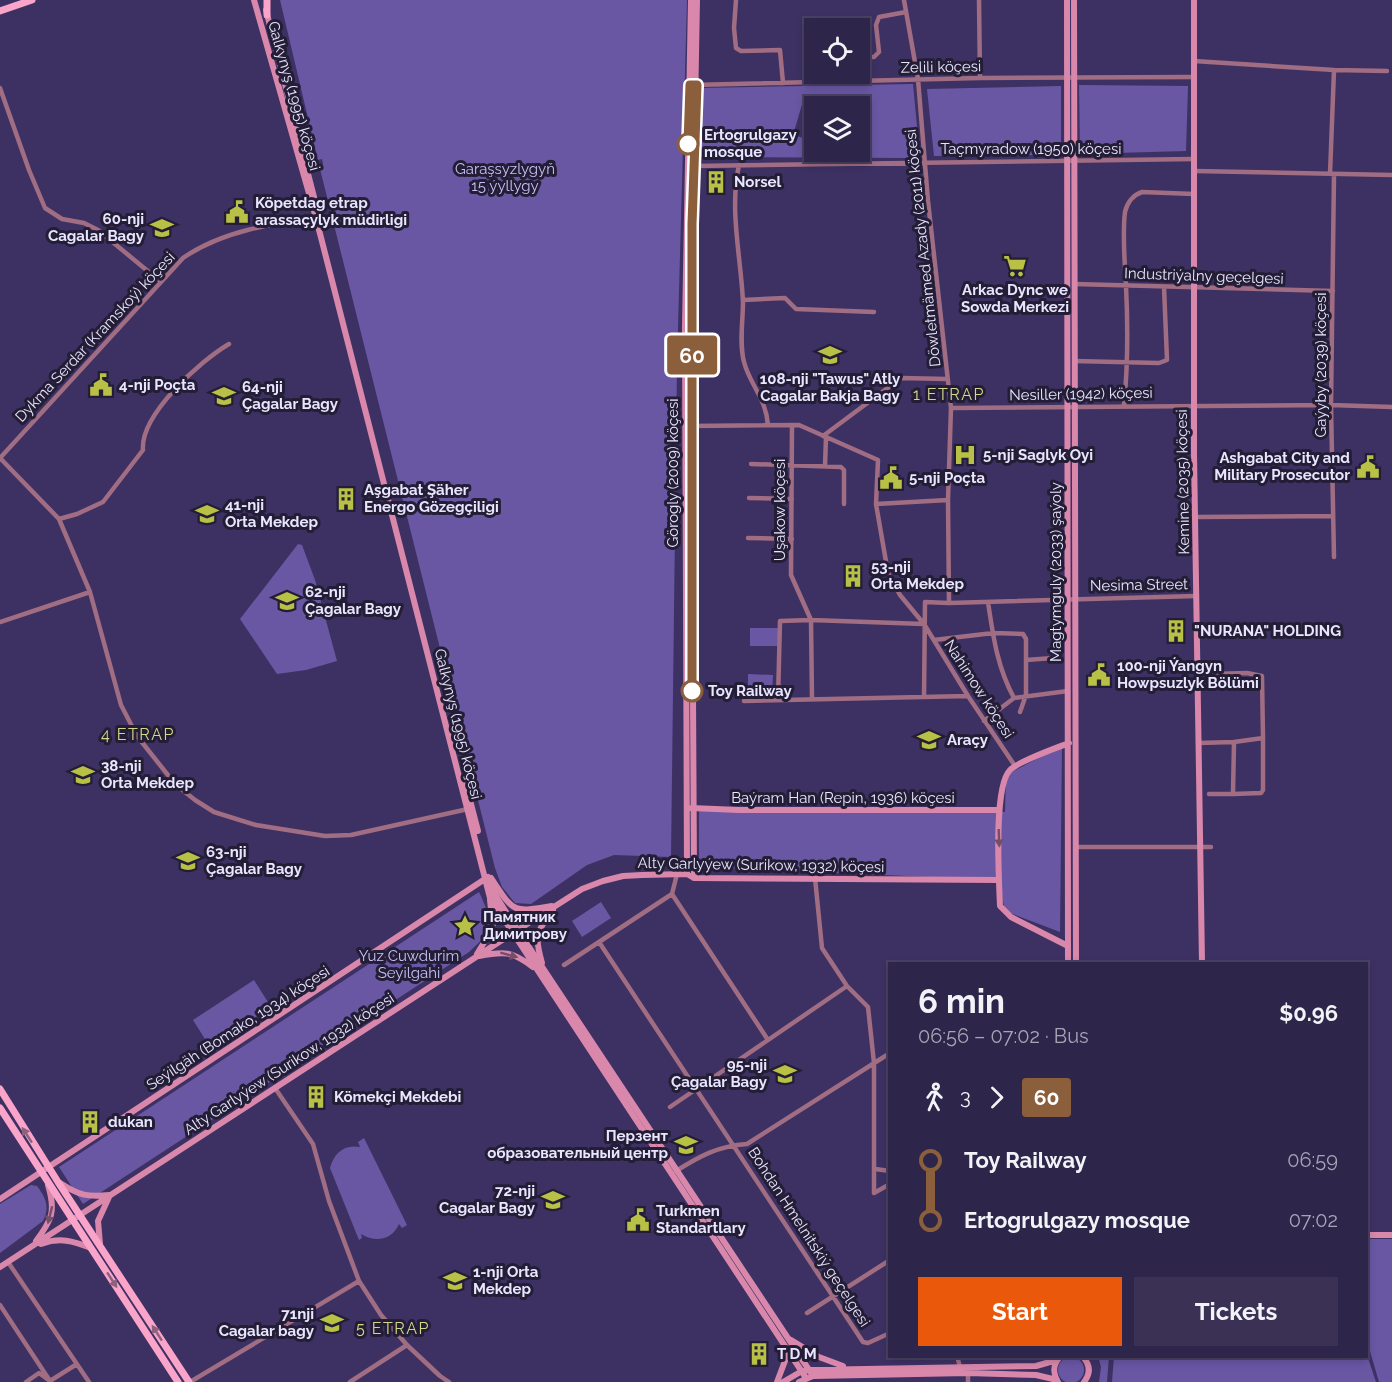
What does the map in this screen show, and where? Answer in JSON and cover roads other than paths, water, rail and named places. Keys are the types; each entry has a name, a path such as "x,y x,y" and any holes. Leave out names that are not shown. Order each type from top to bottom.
{"main road":[{"path":"0,11 32,0"},
{"name":"Galkynyş (1995) köçesi","path":"254,0 318,218 487,876 490,897 788,1339 806,1375"},
{"path":"265,0 267,15"},
{"name":"Görogly (2009) köçesi","path":"691,0 694,85"},
{"name":"Görogly (2009) köçesi","path":"687,874 690,808 691,166 697,0"},
{"name":"Magtymguly (2033) şaýoly","path":"1067,0 1070,76 1071,405 1071,744 1068,962"},
{"name":"Magtymguly (2033) şaýoly","path":"1070,76 1074,0"},
{"name":"Kemine (2035) köçesi","path":"1194,0 1194,405 1202,962"},
{"name":"Galkynyş (1995) köçesi","path":"267,15 468,808 487,876 515,931"},
{"name":"Magtymguly (2033) şaýoly","path":"1070,162 1074,284 1074,361 1071,405"},
{"name":"Magtymguly (2033) şaýoly","path":"1071,599 1068,690 1076,847 1076,962"},
{"path":"1068,946 1000,906 998,810 1003,782 1010,770 1071,744"},
{"name":"Görogly (2009) köçesi","path":"690,808 694,878"},
{"name":"Baýram Han (Repin, 1936) köçesi","path":"690,808 981,812 998,810"},
{"name":"Alty Garlyýew (Surikow, 1932) köçesi","path":"0,1267 582,889 614,877 677,874 687,874 694,878 999,879"},
{"path":"487,876 508,904 515,909 524,911 555,906"},
{"name":"Seýilgäh (Bomako, 1934) köçesi","path":"0,1199 487,876"},
{"path":"475,957 493,928 490,897"},
{"path":"542,971 537,935 555,906"},
{"path":"475,957 508,952 542,971"},
{"name":"Galkynyş (1995) köçesi","path":"542,971 788,1353 806,1375"},
{"path":"0,1089 48,1167 190,1382"},
{"path":"0,1108 178,1382"},
{"name":"Alty Garlyýew (Surikow, 1932) köçesi","path":"32,1246 52,1218 51,1195 46,1180"},
{"path":"58,1182 80,1195 88,1197 110,1195 98,1221 101,1247"},
{"path":"1368,1235 1392,1235"},
{"path":"32,1246 62,1239 72,1240 91,1248"},
{"path":"788,1339 819,1357 850,1368"},
{"path":"777,1382 788,1353"},
{"path":"783,1382 806,1375 850,1368 1036,1366 1059,1358"},
{"path":"1058,1381 1054,1369 1059,1358"},
{"path":"1084,1358 1089,1369 1084,1382"},
{"path":"806,1375 968,1373 1035,1375 1058,1381"}],"street":[{"path":"736,0 734,28 736,48 741,51 780,50 783,83"},
{"name":"Döwletmämed Azady (2011) köçesi","path":"904,0 918,79 951,408 948,500 949,603"},
{"path":"979,0 980,78"},
{"path":"870,57 874,57 879,52 876,19 906,12"},
{"path":"1194,61 1334,70 1387,70"},
{"name":"Gaýyby (2039) köçesi","path":"1334,70 1331,405 1334,557"},
{"name":"Zelili köçesi","path":"694,85 1070,76 1193,77"},
{"path":"0,88 45,208 62,219 84,223 98,230 161,282"},
{"name":"Taçmyradow (1950) köçesi","path":"691,166 1194,159"},
{"path":"739,165 735,185 743,300 743,358 746,370 763,401 768,425"},
{"path":"1194,171 1392,175"},
{"path":"1124,405 1128,362 1125,212 1128,203 1142,192 1194,194"},
{"name":"Dykma Serdar (Kramskoý) köçesi","path":"0,458 183,258 196,249 224,237 318,218"},
{"name":"Industriýalny geçelgesi","path":"1074,284 1333,291"},
{"path":"1074,361 1159,363 1167,360 1164,287"},
{"path":"743,300 785,298 796,309 874,312"},
{"path":"59,519 77,514 103,502 143,450 142,442 156,410 183,381 214,353 229,344"},
{"path":"825,436 901,378 948,379"},
{"name":"Nesiller (1942) köçesi","path":"951,408 1071,405 1392,407"},
{"path":"689,425 800,425 825,436"},
{"name":"Uşakow köçesi","path":"792,425 792,575 811,620 812,699"},
{"path":"825,436 825,466"},
{"name":"Nahimow köçesi","path":"825,436 878,460 876,504 888,573 900,595 924,624 984,721 1015,766"},
{"path":"0,458 59,519 90,592 121,705 134,732 175,784 212,811 256,825 325,836 351,835 468,808"},
{"path":"751,464 841,467 844,470 844,504"},
{"path":"749,498 792,499"},
{"path":"876,504 948,500"},
{"path":"1195,517 1333,516"},
{"path":"748,538 792,539"},
{"path":"0,622 90,592"},
{"name":"Nesima Street","path":"924,624 925,602 1196,596"},
{"path":"988,602 1001,672 1014,698"},
{"path":"778,700 780,621 811,620 924,624 924,697"},
{"path":"934,640 993,633 1023,634 1025,636 1026,695 1020,712"},
{"path":"1026,660 1053,658"},
{"path":"1209,794 1262,792 1262,676 1212,674"},
{"path":"984,721 1014,698 1068,690"},
{"path":"744,701 968,696"},
{"path":"1198,743 1263,738"},
{"path":"1233,794 1234,742"},
{"path":"1076,847 1211,847"},
{"path":"564,965 672,894 677,874"},
{"path":"815,879 822,948 847,986 868,1008 874,1063 874,1193 888,1185"},
{"path":"672,894 768,1040"},
{"name":"Bohdan Hmelnitskiý geçelgesi","path":"599,942 863,1342 868,1343 888,1334"},
{"path":"670,1107 847,986"},
{"path":"676,1171 702,1154 734,1145 747,1144 888,1054"},
{"path":"275,1088 313,1144 328,1201 359,1281 381,1315 407,1345 440,1376 450,1382"},
{"path":"875,1169 888,1171"},
{"path":"807,1313 888,1261"},
{"path":"8,1262 89,1382"},
{"path":"190,1382 359,1281"},
{"path":"0,1305 50,1381"},
{"path":"350,1382 407,1345"},
{"path":"958,1358 960,1367"},
{"path":"50,1381 77,1364"},
{"path":"26,1382 39,1373 50,1381"},
{"path":"968,1373 968,1382"}],"place":[{"name":"Ertogrulgazy mosque","path":"688,144"},
{"name":"Norsel","path":"716,182"},
{"name":"Köpetdag etrap arassaçylyk müdirligi","path":"237,212"},
{"name":"60-nji Cagalar Bagy","path":"162,228"},
{"name":"Arkac Dync we Sowda Merkezi","path":"1015,266"},
{"name":"108-nji \"Tawus\" Atly Cagalar Bakja Bagy","path":"830,355"},
{"name":"4-nji Poçta","path":"101,385"},
{"name":"64-nji Çagalar Bagy","path":"224,396"},
{"name":"5-nji Saglyk Oyi","path":"965,455"},
{"name":"Ashgabat City and Military Prosecutor","path":"1368,467"},
{"name":"5-nji Poçta","path":"891,478"},
{"name":"Aşgabat Şäher Energo Gözegçiligi","path":"346,499"},
{"name":"41-nji Orta Mekdep","path":"207,514"},
{"name":"53-nji Orta Mekdep","path":"853,576"},
{"name":"62-nji Çagalar Bagy","path":"287,601"},
{"name":"\"NURANA\" HOLDING","path":"1176,631"},
{"name":"100-nji Ýangyn Howpsuzlyk Bölümi","path":"1099,675"},
{"name":"Toy Railway","path":"692,691"},
{"name":"Araçy","path":"929,740"},
{"name":"38-nji Orta Mekdep","path":"83,775"},
{"name":"63-nji Çagalar Bagy","path":"188,861"},
{"name":"Памятник Димитрову","path":"465,926"},
{"name":"95-nji Çagalar Bagy","path":"785,1074"},
{"name":"Kömekçi Mekdebi","path":"316,1097"},
{"name":"dukan","path":"90,1122"},
{"name":"Перзент образовательный центр","path":"686,1145"},
{"name":"72-nji Cagalar Bagy","path":"553,1200"},
{"name":"Turkmen Standartlary","path":"638,1220"},
{"name":"1-nji Orta Mekdep","path":"455,1281"},
{"name":"71nji Cagalar bagy","path":"332,1323"},
{"name":"T D M","path":"759,1354"}],"district":[{"name":"1 ETRAP","path":"949,394"},
{"name":"4 ETRAP","path":"138,734"},
{"name":"5 ETRAP","path":"393,1328"}],"park label":[{"name":"Garaşsyzlygyň 15 ýyllygy","path":"505,178"},
{"name":"Yuz Cuwdurim Seyilgahi","path":"409,964"}]}
